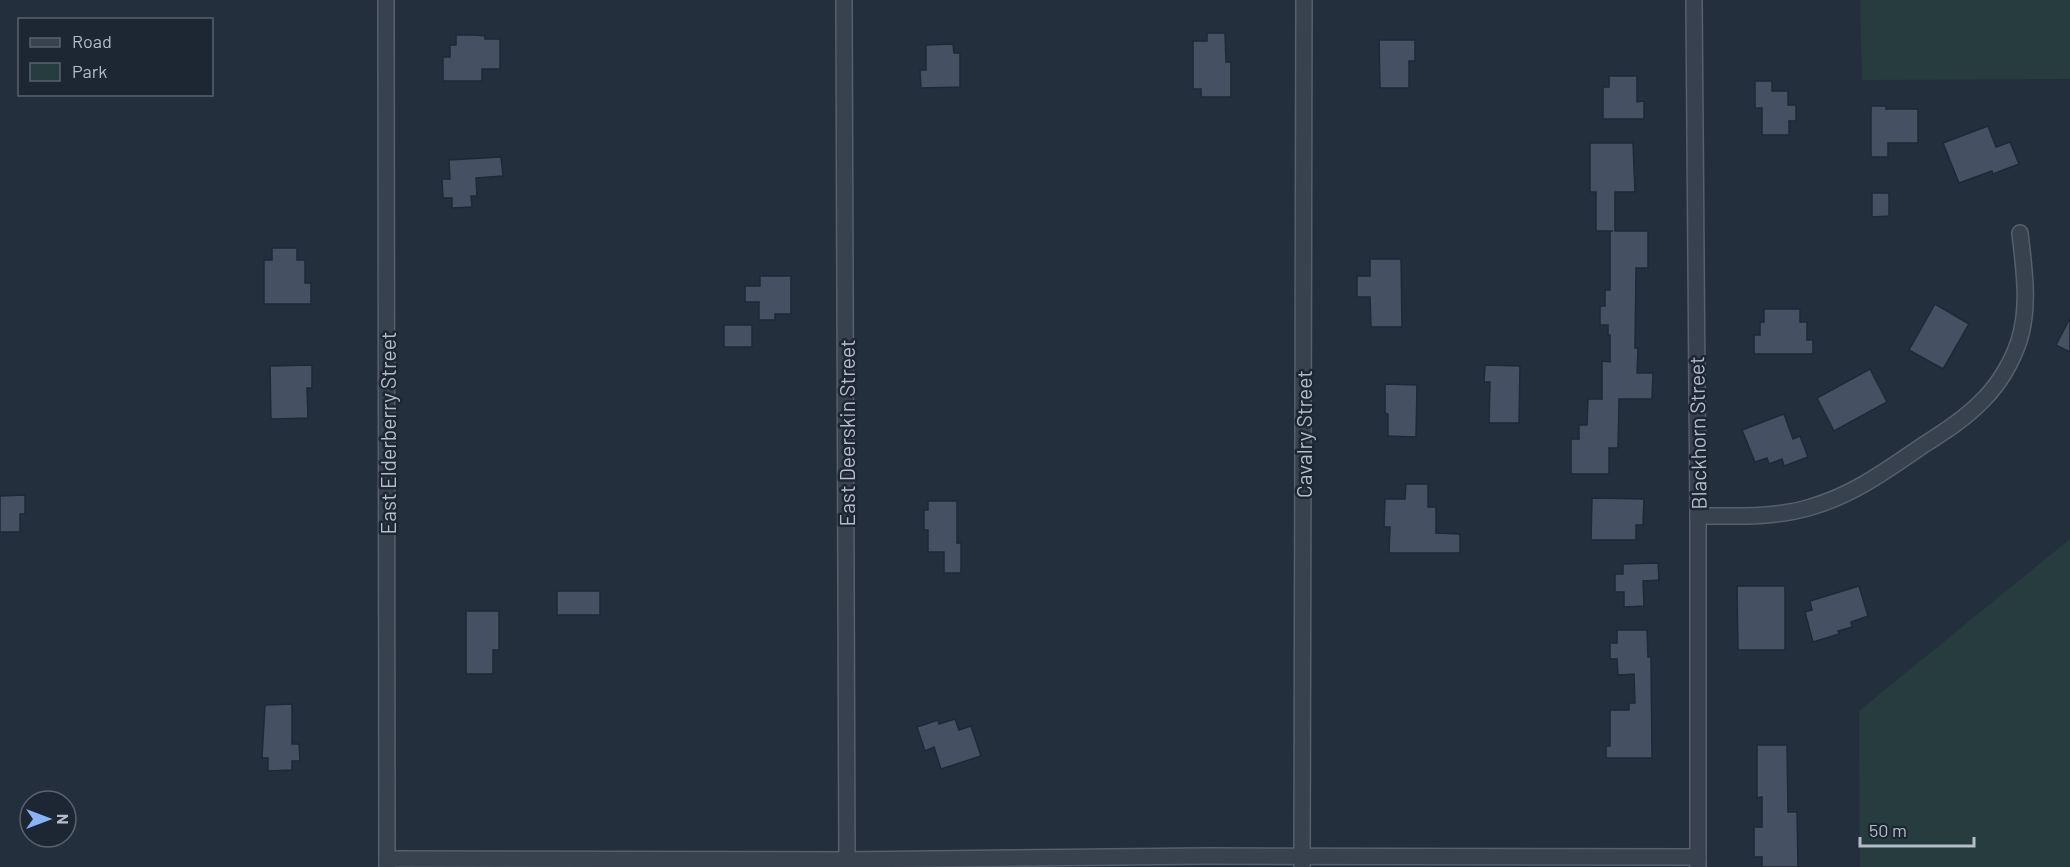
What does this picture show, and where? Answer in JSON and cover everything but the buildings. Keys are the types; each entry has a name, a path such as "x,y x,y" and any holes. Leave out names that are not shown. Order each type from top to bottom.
{"street":[{"name":"East Elderberry Street","path":"386,0 387,863"},
{"name":"East Deerskin Street","path":"844,0 847,863"},
{"name":"Cavalry Street","path":"1302,862 1304,0"},
{"name":"Blackhorn Street","path":"1694,0 1698,862"},
{"path":"1698,516 1762,515 1809,508 1869,483 1960,420 1985,398 2009,366 2019,341 2025,314 2025,277 2020,233"},
{"path":"387,863 847,863 1206,856 1302,862 1698,862"}],"green space":[{"path":"1860,0 2070,0 2070,79 1862,80"},
{"path":"2070,539 2070,867 1860,867 1859,711"}]}
